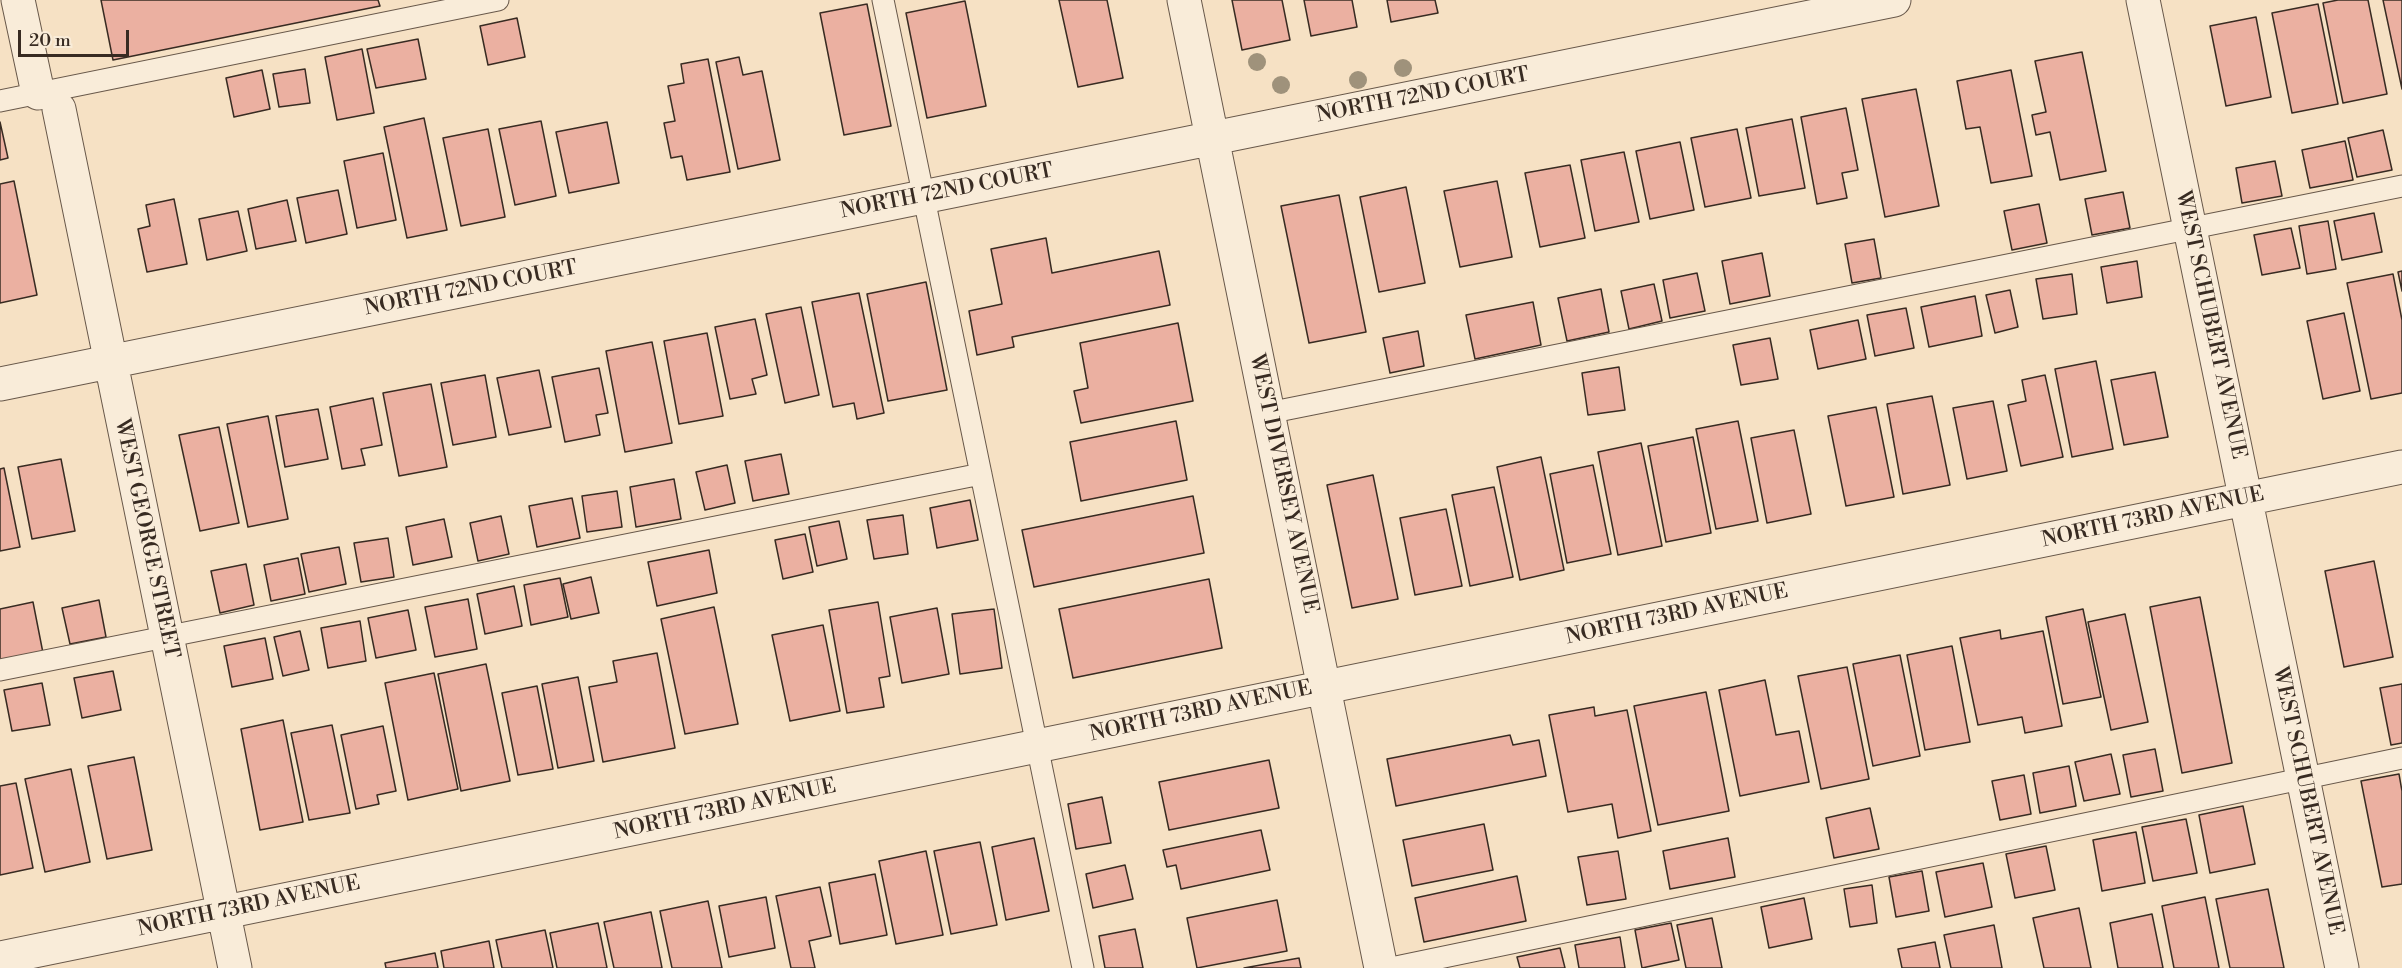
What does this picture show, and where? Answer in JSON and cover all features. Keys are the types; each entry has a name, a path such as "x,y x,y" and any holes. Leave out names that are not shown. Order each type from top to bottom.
{"street":[{"name":"WEST GEORGE STREET","path":"18,0 49,101 110,362 235,968"},
{"name":"WEST DIVERSEY AVENUE","path":"1184,0 1381,968"},
{"name":"NORTH 72ND COURT","path":"0,384 1894,0"},
{"name":"WEST SCHUBERT AVENUE","path":"2144,0 2342,968"},
{"name":"NORTH 73RD AVENUE","path":"0,958 2402,467"}],"lane":[{"path":"0,101 49,101 498,0"},
{"path":"883,0 1083,968"},
{"path":"1268,413 2402,186"},
{"path":"0,670 981,474"},
{"path":"1391,968 2402,758"}],"building":[{"path":"101,0 378,0 380,6 113,60"},
{"path":"1059,0 1107,0 1123,78 1078,87"},
{"path":"1232,0 1282,0 1290,40 1242,50"},
{"path":"1304,0 1352,0 1357,27 1311,36"},
{"path":"1387,0 1435,0 1438,13 1391,22"},
{"path":"2338,0 2368,0 2387,94 2343,103 2323,3"},
{"path":"2383,0 2402,0 2402,89"},
{"path":"965,1 986,106 927,118 906,13"},
{"path":"867,4 891,126 844,135 820,13"},
{"path":"2318,4 2338,104 2292,113 2272,13"},
{"path":"2256,17 2271,97 2226,106 2210,26"},
{"path":"517,18 525,57 488,65 480,26"},
{"path":"418,39 426,79 376,88 367,49"},
{"path":"362,49 374,113 337,120 325,57"},
{"path":"2082,52 2106,171 2060,180 2050,132 2036,135 2032,115 2046,112 2035,61"},
{"path":"739,57 743,75 762,71 780,160 738,169 716,62"},
{"path":"708,59 730,172 687,180 682,156 671,158 664,123 675,121 668,86 684,83 681,64"},
{"path":"305,69 310,103 279,107 273,74"},
{"path":"262,70 270,109 234,117 226,78"},
{"path":"2011,70 2032,176 1991,183 1980,127 1966,129 1957,81"},
{"path":"1916,89 1939,206 1885,217 1862,99"},
{"path":"1846,108 1858,170 1842,173 1847,198 1817,204 1801,117"},
{"path":"424,118 447,230 407,238 384,127"},
{"path":"1792,119 1805,188 1759,196 1746,128"},
{"path":"541,121 556,196 515,205 499,129"},
{"path":"0,122 8,158 0,160"},
{"path":"607,122 619,183 569,193 556,132"},
{"path":"488,129 505,217 461,226 443,138"},
{"path":"1737,129 1751,198 1705,207 1691,138"},
{"path":"2383,130 2392,170 2357,177 2348,138"},
{"path":"2345,141 2353,180 2310,188 2302,150"},
{"path":"1680,142 1694,210 1650,219 1636,151"},
{"path":"1624,152 1639,222 1595,231 1581,160"},
{"path":"383,153 396,220 357,228 344,161"},
{"path":"2275,161 2282,196 2242,203 2236,168"},
{"path":"1570,165 1585,238 1540,247 1525,173"},
{"path":"14,181 37,295 0,303 0,184"},
{"path":"1497,181 1512,257 1460,267 1444,191"},
{"path":"1406,187 1425,283 1379,292 1360,197"},
{"path":"338,190 347,234 306,243 297,198"},
{"path":"2123,192 2130,228 2092,235 2085,199"},
{"path":"1339,195 1366,332 1309,343 1281,206"},
{"path":"174,199 187,264 147,272 138,229 150,226 146,205"},
{"path":"287,200 296,241 256,249 248,209"},
{"path":"2039,204 2047,243 2012,250 2004,211"},
{"path":"238,211 247,251 207,260 199,219"},
{"path":"2374,213 2382,252 2342,260 2334,221"},
{"path":"2328,221 2336,269 2307,274 2299,226"},
{"path":"2291,228 2300,268 2262,275 2254,235"},
{"path":"1046,238 1052,273 1159,251 1170,305 1012,337 1014,347 977,355 969,311 1002,304 991,249"},
{"path":"1874,239 1881,278 1852,283 1845,244"},
{"path":"1762,253 1770,296 1730,304 1722,261"},
{"path":"2137,261 2142,297 2107,303 2101,267"},
{"path":"2402,271 2402,291 2398,272"},
{"path":"1697,273 1705,311 1670,318 1663,280"},
{"path":"2072,274 2077,314 2043,319 2036,279"},
{"path":"2393,274 2402,320 2402,393 2371,399 2347,283"},
{"path":"926,282 947,390 888,401 867,294"},
{"path":"1654,284 1662,321 1629,329 1621,291"},
{"path":"1601,289 1609,332 1567,341 1558,298"},
{"path":"2010,290 2018,327 1995,333 1986,295"},
{"path":"859,293 884,413 857,419 854,403 833,407 812,302"},
{"path":"1975,296 1982,336 1929,347 1921,307"},
{"path":"1533,302 1541,345 1475,359 1466,315"},
{"path":"801,307 819,395 785,403 766,314"},
{"path":"1906,308 1914,348 1875,356 1867,315"},
{"path":"2344,313 2360,391 2323,399 2307,321"},
{"path":"755,319 767,375 752,379 756,394 730,399 715,327"},
{"path":"1858,320 1866,359 1818,369 1810,330"},
{"path":"1178,323 1193,401 1081,423 1074,391 1088,388 1080,343"},
{"path":"1418,331 1424,366 1390,373 1383,338"},
{"path":"707,333 723,416 679,424 664,341"},
{"path":"1770,338 1778,379 1741,385 1733,345"},
{"path":"652,342 672,443 625,452 606,351"},
{"path":"2096,361 2113,449 2072,457 2055,369"},
{"path":"1619,367 1625,410 1588,415 1582,373"},
{"path":"599,368 608,413 596,415 600,435 565,442 552,377"},
{"path":"539,370 551,427 509,435 497,378"},
{"path":"2155,372 2168,437 2124,445 2111,380"},
{"path":"485,375 496,437 453,445 441,383"},
{"path":"2045,375 2063,457 2021,466 2008,405 2026,401 2022,380"},
{"path":"431,384 447,467 399,476 383,393"},
{"path":"1932,396 1950,485 1903,494 1887,404"},
{"path":"373,398 382,445 361,449 365,465 342,469 330,407"},
{"path":"1993,401 2007,471 1967,479 1953,408"},
{"path":"1876,407 1894,497 1846,506 1828,416"},
{"path":"318,409 328,459 285,467 276,416"},
{"path":"268,416 288,519 248,527 227,424"},
{"path":"1176,421 1187,480 1081,501 1070,442"},
{"path":"1738,421 1758,521 1716,529 1696,429"},
{"path":"219,427 239,523 200,531 179,435"},
{"path":"1794,430 1811,514 1767,523 1751,438"},
{"path":"1693,437 1711,533 1666,542 1648,446"},
{"path":"1641,443 1662,546 1618,555 1598,452"},
{"path":"781,454 789,494 753,501 745,461"},
{"path":"1541,457 1564,570 1520,580 1497,467"},
{"path":"61,459 75,531 32,539 18,467"},
{"path":"727,465 735,503 705,510 696,472"},
{"path":"1593,465 1611,554 1567,563 1550,474"},
{"path":"4,468 20,547 0,551 0,469"},
{"path":"1373,475 1398,599 1352,608 1327,485"},
{"path":"674,479 681,519 636,527 630,487"},
{"path":"1494,487 1513,577 1470,586 1452,495"},
{"path":"617,491 622,527 587,532 582,496"},
{"path":"1193,496 1204,553 1034,587 1022,530"},
{"path":"572,498 580,538 537,547 529,506"},
{"path":"970,500 978,540 937,548 930,508"},
{"path":"1446,509 1462,586 1415,595 1400,518"},
{"path":"903,515 908,554 874,559 867,520"},
{"path":"501,516 509,554 478,561 470,523"},
{"path":"444,519 452,557 413,565 406,527"},
{"path":"839,521 847,559 817,566 809,527"},
{"path":"805,534 813,572 783,579 775,540"},
{"path":"388,538 394,577 361,582 354,543"},
{"path":"339,547 346,584 309,592 301,554"},
{"path":"709,550 717,593 657,606 648,562"},
{"path":"298,558 305,594 271,601 264,565"},
{"path":"2374,561 2393,657 2344,667 2325,571"},
{"path":"246,564 254,605 220,613 211,571"},
{"path":"591,577 599,613 571,619 563,584"},
{"path":"560,578 568,617 531,625 524,585"},
{"path":"1209,579 1222,648 1073,678 1059,609"},
{"path":"514,586 522,626 485,634 477,594"},
{"path":"2200,597 2232,763 2182,773 2150,607"},
{"path":"468,599 477,649 435,657 425,607"},
{"path":"99,600 106,637 70,644 62,608"},
{"path":"33,602 43,653 0,662 0,609"},
{"path":"878,602 890,676 879,678 884,707 847,713 829,610"},
{"path":"714,607 738,724 685,734 661,619"},
{"path":"937,608 949,674 902,683 890,617"},
{"path":"994,609 1002,668 960,674 952,614"},
{"path":"2083,609 2101,697 2063,704 2046,617"},
{"path":"408,610 416,650 376,658 368,618"},
{"path":"2125,614 2148,722 2111,730 2088,622"},
{"path":"360,621 366,661 328,668 321,628"},
{"path":"823,625 840,711 790,721 772,635"},
{"path":"2000,630 2001,639 2043,631 2062,726 2025,733 2022,717 1978,725 1960,638"},
{"path":"300,631 309,670 283,676 274,637"},
{"path":"265,638 273,679 232,687 224,646"},
{"path":"1952,646 1970,742 1925,750 1907,655"},
{"path":"657,653 675,748 603,762 589,687 617,682 613,661"},
{"path":"1900,655 1920,756 1873,766 1853,664"},
{"path":"486,664 510,781 461,791 438,674"},
{"path":"1847,667 1869,779 1821,789 1798,676"},
{"path":"113,671 121,710 82,718 74,678"},
{"path":"434,673 458,789 408,800 385,683"},
{"path":"578,677 594,761 558,768 542,684"},
{"path":"1765,680 1776,735 1799,731 1809,782 1740,796 1719,690"},
{"path":"42,683 50,725 12,731 4,690"},
{"path":"2402,684 2402,743 2391,745 2380,688"},
{"path":"537,686 553,769 518,775 502,693"},
{"path":"1706,692 1729,811 1658,825 1634,706"},
{"path":"1594,707 1595,716 1627,710 1651,831 1618,838 1612,804 1568,812 1549,715"},
{"path":"283,720 303,822 260,830 241,729"},
{"path":"332,725 350,813 309,820 291,733"},
{"path":"383,726 396,791 377,795 379,804 356,809 341,735"},
{"path":"1510,735 1513,745 1539,740 1546,776 1396,806 1387,759"},
{"path":"2155,749 2163,791 2131,797 2123,755"},
{"path":"2111,754 2120,794 2084,801 2075,762"},
{"path":"134,757 152,850 107,859 88,766"},
{"path":"1269,760 1279,808 1169,830 1159,782"},
{"path":"2069,766 2076,806 2040,813 2033,773"},
{"path":"71,769 90,862 45,872 25,779"},
{"path":"2399,774 2402,791 2402,884 2382,887 2361,781"},
{"path":"2024,775 2031,814 2000,820 1992,781"},
{"path":"16,783 33,868 0,875 0,786"},
{"path":"1102,797 1111,843 1076,849 1068,804"},
{"path":"2243,806 2255,864 2210,873 2199,815"},
{"path":"1870,808 1879,849 1834,858 1826,818"},
{"path":"2186,819 2197,873 2153,881 2142,827"},
{"path":"1484,824 1493,870 1412,886 1403,840"},
{"path":"1261,830 1270,870 1181,889 1176,865 1167,867 1163,850"},
{"path":"2136,832 2145,883 2102,891 2093,840"},
{"path":"1034,838 1049,911 1006,920 992,847"},
{"path":"1728,838 1735,877 1670,889 1663,851"},
{"path":"980,842 997,925 951,934 934,851"},
{"path":"2046,846 2055,890 2015,898 2006,854"},
{"path":"926,851 943,935 896,944 879,861"},
{"path":"1618,851 1626,899 1587,905 1578,857"},
{"path":"1983,863 1992,907 1945,917 1936,872"},
{"path":"1125,865 1133,899 1093,908 1086,874"},
{"path":"1922,871 1929,911 1896,917 1889,877"},
{"path":"875,874 887,935 840,944 829,883"},
{"path":"1517,876 1526,921 1424,942 1415,898"},
{"path":"1872,885 1877,923 1850,927 1844,889"},
{"path":"820,887 831,936 809,941 815,968 791,968 776,896"},
{"path":"2268,889 2284,968 2230,968 2216,899"},
{"path":"766,897 775,948 729,957 719,906"},
{"path":"2205,897 2219,968 2174,968 2162,906"},
{"path":"1804,898 1812,939 1769,948 1761,907"},
{"path":"1277,900 1287,951 1197,968 1187,918"},
{"path":"708,901 722,968 672,968 660,911"},
{"path":"2079,908 2091,968 2044,968 2033,918"},
{"path":"651,912 662,968 614,968 604,922"},
{"path":"2152,914 2163,968 2118,968 2110,923"},
{"path":"1712,918 1722,968 1686,968 1677,925"},
{"path":"598,923 607,968 557,968 550,933"},
{"path":"1671,923 1679,960 1642,968 1635,930"},
{"path":"1994,925 2002,968 1951,968 1944,935"},
{"path":"1135,929 1143,968 1105,968 1099,936"},
{"path":"545,930 553,968 502,968 496,940"},
{"path":"1620,937 1625,968 1579,968 1575,945"},
{"path":"489,941 494,968 444,968 441,951"},
{"path":"1935,942 1940,968 1902,968 1898,949"},
{"path":"1560,948 1565,968 1520,968 1517,957"},
{"path":"435,953 438,968 386,968 385,963"},
{"path":"1299,958 1301,968 1244,968"}]}
